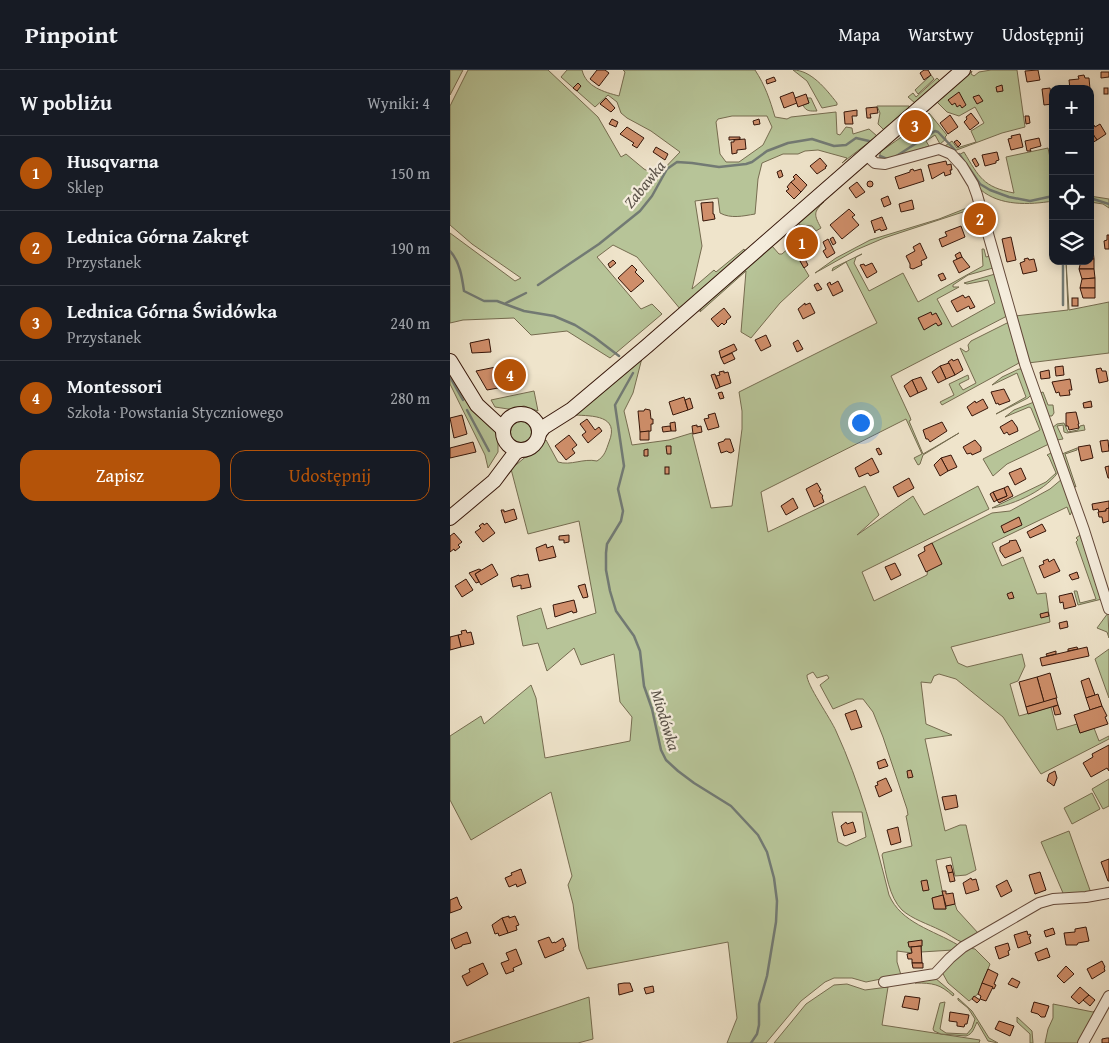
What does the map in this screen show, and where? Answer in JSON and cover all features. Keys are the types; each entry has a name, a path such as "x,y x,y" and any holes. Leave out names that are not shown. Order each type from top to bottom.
{"main road":[{"path":"450,361 477,405 504,435 512,447 526,450 536,443 540,432 647,346 963,70"},
{"path":"467,387 496,412 504,415 524,413 533,417 538,424 540,432"},
{"path":"533,417 548,414 583,399"},
{"path":"470,500 494,472 501,457 507,420 514,415"},
{"path":"450,518 494,482 508,461 520,450"}],"street":[{"path":"866,155 875,163 885,164 939,149 956,159 973,184 1025,364 1084,530 1109,609"},
{"path":"884,982 935,974 963,947 1038,903 1054,899 1086,897 1109,892"},
{"path":"1083,1043 1109,996"}],"green space":[{"path":"450,70 463,70 450,95"},
{"path":"468,70 548,70 598,117 621,157 626,154 644,169 657,176 680,152 651,131 627,118 621,113 617,102 608,95 595,107 561,77 567,70 582,70 587,81 596,88 619,96 625,72 623,70 755,70 762,81 775,117 787,119 836,112 837,134 840,135 846,127 852,128 853,134 869,129 877,136 842,163 847,158 818,150 805,151 798,154 783,154 762,163 758,179 755,214 724,215 720,213 718,198 695,201 702,246 692,289 714,270 716,272 744,249 746,253 681,310 637,257 613,245 597,257 641,309 652,304 662,314 610,358 567,331 531,335 514,318 463,320 450,323 450,233 515,281 521,278 472,244 450,225 450,106","holes":["732,116 767,116 772,127 763,145 739,162 726,162 720,154 716,122 718,119"]},
{"path":"793,70 806,73 818,81 837,105 822,108 807,81"},
{"path":"1017,70 1025,127 1002,133 954,151 949,150 945,146 952,141 957,148 976,142 971,131 984,123 975,107 959,116 947,112 937,102 972,71 971,74 974,76 979,72"},
{"path":"931,75 934,79 918,94 915,90"},
{"path":"937,78 940,81 915,103 908,97 913,93 916,97"},
{"path":"807,98 811,98 817,111 809,111 804,107 803,105 809,103"},
{"path":"877,106 909,106 910,108 884,130 878,124 880,113"},
{"path":"929,113 947,135 946,139 940,144 935,135 926,141 929,146 888,160 880,158 880,152 910,131 912,133"},
{"path":"1048,148 1049,201 1015,203 997,199 981,190 957,156 964,152 983,180 995,188 1014,193 1006,157"},
{"path":"1094,197 1109,199 1109,208 1103,204 1094,203"},
{"path":"824,202 816,211 817,220 821,228 816,231 812,226 799,225 799,223"},
{"path":"977,204 978,206 975,208 884,238 856,250 815,273 836,258 870,240 939,219"},
{"path":"772,246 779,254 782,254 791,246 809,276 780,303 751,338 741,332 746,271 700,312 701,308"},
{"path":"982,249 984,249 986,257 990,256 993,268 968,275 953,285 953,287 959,287 937,299 952,327 995,303 988,280 964,283 995,274 1007,316 891,376 910,417 911,420 909,421 923,454 959,433 923,455 918,465 914,458 922,454 906,419 761,492 768,532 865,486 879,515 857,535 913,496 924,515 978,486 989,509 862,572 874,601 927,575 932,543 992,513 1010,511 1050,489 1062,479 1073,510 1070,515 1067,507 992,543 1002,566 1023,557 1037,594 1046,593 1050,622 951,647 958,663 967,667 1022,654 1025,666 1018,681 1010,684 1019,716 1051,707 1057,730 1077,724 1080,733 1094,728 1099,741 1109,736 1109,739 1041,774 1003,717 956,679 939,674 934,676 931,683 921,682 926,724 952,735 925,739 945,831 960,825 966,825 976,870 966,875 955,876 951,857 936,860 943,895 932,898 935,909 946,909 946,906 955,904 957,910 979,934 964,943 906,913 898,905 891,892 882,855 883,853 912,846 906,816 908,815 907,809 873,712 863,699 857,699 833,709 820,685 829,678 827,675 817,678 813,672 807,675 810,686 836,731 845,751 860,791 889,895 894,905 901,913 919,925 958,945 953,950 921,952 922,941 908,942 912,953 897,951 897,962 901,975 866,982 852,978 834,978 825,982 801,1001 766,1043 727,1043 737,1018 728,942 587,969 579,949 573,904 568,885 572,876 551,792 471,840 450,800 450,736 481,716 484,724 531,685 536,698 545,758 630,741 632,717 620,702 614,654 581,665 574,648 547,671 538,643 523,646 517,616 541,608 547,629 596,613 579,521 528,534 511,469 546,440 558,462 597,461 600,459 605,453 609,442 611,427 608,422 596,417 575,415 642,358 633,393 624,411 632,445 669,440 692,433 711,508 732,506 742,429 739,392 877,323 846,262 832,271 833,268 862,254 856,257 854,263 869,291 903,273 918,302 983,266","holes":["832,812 862,812 866,837 846,846 838,842"]},
{"path":"1066,265 1069,310 1109,302 1109,353 1028,363 1015,316 1068,310"},
{"path":"1009,323 1019,363 942,405 940,402 954,395 949,384 968,375 969,379 959,384 963,390 976,383 960,348 966,352 969,350 968,345 971,341"},
{"path":"1023,369 1031,395 996,414 1026,397 1017,373 992,385 1002,377"},
{"path":"452,376 495,430 498,452 488,468 485,455 450,384 450,377"},
{"path":"534,391 538,411 524,406 508,409 495,407 491,400"},
{"path":"1043,392 1048,405 1053,405 1054,413 1052,416 1048,416 1040,393"},
{"path":"1034,402 1049,444 1007,464 993,476 983,459 1040,430 1029,407 1005,417 1014,410"},
{"path":"522,419 531,423 535,432 531,441 522,445 513,441 509,432 513,423"},
{"path":"1064,423 1068,432 1078,430 1080,426 1084,425 1085,430 1067,433 1064,432 1063,425 1057,426 1063,439 1057,440 1052,428 1057,424"},
{"path":"1077,448 1077,450 1065,454 1076,487 1073,486 1062,454"},
{"path":"1054,454 1060,469 1048,483 1020,500 992,508 1046,482 1056,473 1047,455"},
{"path":"1080,535 1102,599 1078,605 1074,591 1077,591 1080,603 1096,599 1076,542 1078,540 1076,538"},
{"path":"1108,613 1109,638 1107,632 1097,628"},
{"path":"1109,649 1109,698 1095,659"},
{"path":"1109,779 1109,806 1103,809 1092,789"},
{"path":"1092,793 1100,809 1072,824 1064,808"},
{"path":"1069,831 1091,893 1109,887 1109,891 1090,895 1063,896 1041,842"},
{"path":"969,948 975,949 990,964 978,994 969,1001 948,983 942,972 944,968"},
{"path":"935,978 954,994 953,996 936,985 915,983"},
{"path":"847,984 865,990 888,987 882,1025 980,1040 979,1043 774,1043 806,1004 834,985"},
{"path":"589,997 593,1039 578,1043 453,1043"},
{"path":"958,998 972,1011 989,1038 998,1043 988,1041 977,1022 972,1032 966,1036 941,1034 934,1031 940,1003 945,1002 940,1029 946,1033 967,1034 972,1028 975,1019"},
{"path":"1053,1004 1096,1011 1080,1043 1045,1043 1053,1018"},
{"path":"1017,1017 1032,1031 1033,1043 1030,1043 1030,1034 1017,1022"}],"building":[{"path":"597,70 605,70 609,73 599,86 590,79"},
{"path":"928,70 931,75 924,80 920,73"},
{"path":"1038,70 1040,80 1027,82 1025,71"},
{"path":"1101,72 1109,72 1109,77 1101,78"},
{"path":"1084,75 1085,78 1089,78 1090,85 1070,85 1069,80 1079,79 1078,76"},
{"path":"774,77 776,81 767,84 766,80"},
{"path":"578,83 581,86 577,91 573,88"},
{"path":"1002,85 1003,91 997,92 996,87"},
{"path":"1049,88 1049,104 1044,105 1042,89"},
{"path":"1104,88 1108,88 1108,94 1104,94"},
{"path":"793,92 797,103 784,108 780,97"},
{"path":"959,92 966,105 962,108 960,105 957,107 955,103 952,105 948,100"},
{"path":"806,94 809,103 798,107 795,98"},
{"path":"979,95 983,101 977,104 973,97"},
{"path":"606,98 615,108 611,112 600,104"},
{"path":"877,107 878,113 870,114 871,118 867,118 866,108"},
{"path":"857,110 857,116 852,116 853,124 845,124 844,112"},
{"path":"971,113 979,123 970,130 964,122"},
{"path":"950,115 958,127 948,134 940,123"},
{"path":"1025,116 1029,116 1030,123 1026,124"},
{"path":"612,119 618,122 616,127 609,124"},
{"path":"759,119 760,124 754,125 753,121"},
{"path":"1100,124 1106,134 1097,140 1094,136 1094,125 1095,127"},
{"path":"627,127 644,138 637,148 632,145 634,143 620,134"},
{"path":"1020,134 1023,147 1011,150 1008,139 1012,138 1011,136"},
{"path":"729,137 740,137 740,139 729,140"},
{"path":"1039,138 1041,146 1027,151 1025,141"},
{"path":"745,139 746,149 737,150 737,153 732,154 731,142"},
{"path":"957,140 961,144 958,147 954,142"},
{"path":"656,147 668,154 665,160 653,152"},
{"path":"997,152 999,160 996,163 985,166 982,155"},
{"path":"820,158 827,166 817,174 810,166"},
{"path":"975,158 979,165 976,167 972,160"},
{"path":"946,161 947,165 951,164 951,174 945,176 944,172 932,179 928,165"},
{"path":"913,169 914,171 921,169 924,181 899,189 895,177 910,172"},
{"path":"781,170 783,176 779,178 777,172"},
{"path":"796,174 807,185 801,192 791,182 795,179 793,177"},
{"path":"870,181 873,184 870,187 867,184"},
{"path":"791,182 801,192 794,199 786,191 789,189 787,187"},
{"path":"857,182 865,192 856,198 849,188"},
{"path":"888,196 891,204 884,207 881,199"},
{"path":"912,200 914,209 901,212 899,204"},
{"path":"713,202 715,219 703,221 701,203"},
{"path":"849,209 855,215 852,217 859,225 842,239 830,225"},
{"path":"882,217 887,229 881,231 880,229 875,231 875,233 871,221"},
{"path":"961,226 965,237 942,247 939,239 947,236 945,232"},
{"path":"1107,235 1109,235 1109,249 1105,249 1104,241 1107,240"},
{"path":"806,237 813,248 801,256 794,244"},
{"path":"833,237 836,243 833,245 830,239"},
{"path":"1011,237 1016,260 1007,262 1002,239"},
{"path":"828,239 835,253 827,258 823,251 826,249 823,242"},
{"path":"920,243 927,258 921,261 922,265 913,269 910,268 906,256 915,251 913,247"},
{"path":"794,244 801,256 798,258 791,246"},
{"path":"960,252 962,257 957,259 955,255"},
{"path":"962,257 970,267 959,273 953,261"},
{"path":"1028,258 1029,260 1034,259 1037,271 1023,274 1020,263"},
{"path":"805,259 808,265 804,268 800,261"},
{"path":"613,260 616,263 610,268 608,264"},
{"path":"872,263 877,272 867,278 860,265 864,264 865,266"},
{"path":"632,265 637,270 635,272 644,281 631,292 618,278"},
{"path":"1080,265 1094,265 1094,269 1079,269"},
{"path":"1079,269 1094,269 1095,278 1082,279"},
{"path":"943,273 946,279 941,281 938,275"},
{"path":"1095,278 1095,288 1080,288 1082,279"},
{"path":"838,281 843,291 833,296 827,284 830,282 831,285"},
{"path":"818,283 822,289 817,291 814,285"},
{"path":"1080,288 1095,288 1095,298 1083,298"},
{"path":"963,295 965,298 969,296 975,307 970,309 969,306 957,312 951,301"},
{"path":"1072,298 1078,298 1078,306 1072,306"},
{"path":"805,303 805,305 810,303 815,313 803,319 798,309"},
{"path":"724,308 731,317 724,325 722,323 718,327 711,319"},
{"path":"931,312 932,315 936,313 942,324 938,326 936,323 924,330 918,318"},
{"path":"766,335 771,346 761,351 755,340"},
{"path":"489,339 491,352 472,353 470,343"},
{"path":"798,340 803,349 797,352 793,343"},
{"path":"734,344 737,350 721,358 719,351"},
{"path":"732,353 735,359 724,364 721,358"},
{"path":"952,359 953,361 958,359 963,370 955,375 948,362"},
{"path":"516,363 520,384 487,390 476,371"},
{"path":"949,363 955,375 946,379 940,366"},
{"path":"940,366 946,379 938,383 932,372"},
{"path":"1063,366 1064,375 1056,376 1055,367"},
{"path":"1101,368 1102,371 1106,371 1108,381 1099,383 1096,369"},
{"path":"1049,370 1050,378 1041,379 1040,372"},
{"path":"724,371 724,373 728,372 731,383 720,387 716,376 720,375 719,372"},
{"path":"715,374 720,387 716,389 711,375"},
{"path":"921,377 927,389 918,393 912,380"},
{"path":"1070,379 1072,390 1069,390 1070,395 1060,396 1059,392 1056,393 1052,382"},
{"path":"912,380 918,393 910,397 904,386"},
{"path":"1004,389 1010,401 999,405 998,403 996,404 991,392"},
{"path":"722,392 724,398 720,399 718,393"},
{"path":"684,397 688,410 673,415 669,402"},
{"path":"690,398 693,408 688,410 685,400"},
{"path":"983,399 988,408 972,416 967,407 975,401 976,403"},
{"path":"1091,401 1092,407 1084,408 1083,403"},
{"path":"645,409 650,410 653,424 651,424 651,431 640,432 638,411 644,411"},
{"path":"1076,412 1079,428 1069,430 1068,426 1066,426 1066,413"},
{"path":"715,413 719,427 708,430 704,419 709,418 708,415"},
{"path":"462,415 467,434 454,438 450,418"},
{"path":"587,419 595,430 599,427 602,431 588,443 582,435 586,432 580,424"},
{"path":"1012,420 1018,431 1009,435 1007,432 1004,434 1000,427"},
{"path":"675,422 676,431 671,431 670,423"},
{"path":"942,422 947,431 930,442 926,439 923,430"},
{"path":"697,425 697,427 701,426 702,432 693,434 692,426"},
{"path":"670,426 671,431 663,432 662,427"},
{"path":"649,431 649,440 640,440 640,432"},
{"path":"569,435 577,445 572,449 575,453 566,460 555,446"},
{"path":"725,439 730,439 734,451 731,453 727,451 721,453 718,443"},
{"path":"975,440 981,447 981,451 972,455 971,453 967,454 963,447"},
{"path":"1108,440 1109,451 1102,452 1100,441"},
{"path":"473,442 476,452 450,458 450,448"},
{"path":"1090,445 1093,458 1081,461 1078,447"},
{"path":"666,446 671,446 671,454 667,454"},
{"path":"879,448 882,454 879,455 876,449"},
{"path":"648,449 648,456 644,456 644,450"},
{"path":"951,455 957,467 948,471 941,458"},
{"path":"872,458 879,472 870,476 868,473 859,477 855,468"},
{"path":"941,458 948,471 940,476 934,465"},
{"path":"1109,466 1109,478 1108,478 1105,467"},
{"path":"665,467 669,467 669,474 665,474"},
{"path":"1021,468 1026,479 1015,485 1009,473"},
{"path":"909,478 914,488 898,497 893,487"},
{"path":"817,483 824,502 814,507 806,489"},
{"path":"1008,486 1013,496 999,503 997,500 1007,496 1004,488"},
{"path":"1004,488 1007,496 997,500 993,492"},
{"path":"993,492 997,500 994,502 990,494"},
{"path":"793,498 798,508 786,515 781,506"},
{"path":"1109,501 1109,508 1106,511 1099,512 1098,509 1093,510 1092,504"},
{"path":"1109,508 1109,521 1103,523 1102,517 1099,517 1098,512 1106,511"},
{"path":"514,509 517,519 505,523 501,510 504,510 504,512"},
{"path":"1019,517 1022,525 1004,533 1001,526"},
{"path":"483,523 484,525 487,523 495,533 483,542 475,532 481,528 479,526"},
{"path":"1042,524 1046,531 1030,538 1027,532"},
{"path":"454,533 462,542 458,545 460,547 450,552 450,536"},
{"path":"569,535 569,542 564,543 564,540 559,540 559,536"},
{"path":"1016,540 1021,551 1005,558 1000,551 1000,547 1009,541"},
{"path":"932,543 942,564 926,572 918,555 925,551 924,547"},
{"path":"546,544 547,548 553,546 556,557 539,561 536,548"},
{"path":"1048,559 1049,562 1054,559 1060,571 1044,578 1039,566"},
{"path":"895,563 901,575 891,580 885,567"},
{"path":"492,564 498,575 481,585 475,574"},
{"path":"481,570 475,574 479,582 476,583 469,573"},
{"path":"1077,572 1079,578 1072,580 1069,575"},
{"path":"528,574 531,587 521,589 521,585 513,587 511,578"},
{"path":"466,579 473,590 462,597 455,586"},
{"path":"585,584 588,597 583,598 578,586"},
{"path":"1012,592 1014,598 1009,599 1007,594"},
{"path":"1072,593 1076,606 1064,609 1063,602 1060,603 1059,596"},
{"path":"574,600 577,612 573,613 572,611 555,617 553,605"},
{"path":"1048,612 1049,616 1041,618 1040,614"},
{"path":"1067,621 1068,627 1060,629 1059,623"},
{"path":"466,630 467,633 471,632 474,644 461,647 458,635 462,634 461,631"},
{"path":"458,635 461,647 450,650 450,637"},
{"path":"1077,647 1078,649 1068,651 1068,649"},
{"path":"1087,647 1089,656 1042,666 1040,658"},
{"path":"1056,651 1056,654 1047,656 1046,654"},
{"path":"1050,673 1057,698 1044,702 1037,677"},
{"path":"1037,677 1044,702 1026,707 1019,682"},
{"path":"1089,678 1095,695 1086,698 1081,681"},
{"path":"1098,694 1102,706 1090,710 1086,698"},
{"path":"1056,698 1058,705 1028,714 1026,707"},
{"path":"1058,705 1061,714 1055,715 1053,707"},
{"path":"1102,706 1107,716 1105,717 1108,724 1080,733 1074,715"},
{"path":"856,710 862,727 851,730 845,714"},
{"path":"1109,745 1109,771 1107,768 1091,777 1083,763 1093,757 1092,754"},
{"path":"885,759 888,766 879,769 877,762"},
{"path":"911,770 913,777 908,778 907,771"},
{"path":"1055,771 1057,778 1054,786 1047,781 1049,774"},
{"path":"886,778 892,791 879,797 875,786 878,785 877,782"},
{"path":"956,795 958,807 945,810 942,797"},
{"path":"846,822 847,824 853,822 856,832 844,836 841,826"},
{"path":"898,827 901,842 891,845 887,830"},
{"path":"1109,859 1109,881 1108,881 1101,862"},
{"path":"951,865 953,872 948,873 946,866"},
{"path":"521,869 526,883 517,887 516,884 509,887 505,878"},
{"path":"953,872 955,881 950,882 948,873"},
{"path":"1040,872 1046,890 1035,894 1029,875"},
{"path":"971,878 972,880 976,879 979,890 966,894 963,883"},
{"path":"927,880 929,890 923,891 921,881"},
{"path":"1007,880 1012,891 1001,897 996,886"},
{"path":"942,891 946,891 946,894 953,893 955,904 946,906"},
{"path":"943,895 946,909 934,909 932,898"},
{"path":"457,897 462,907 450,913 450,900"},
{"path":"509,916 509,918 515,916 519,925 516,926 517,930 508,933 502,918"},
{"path":"502,918 508,933 499,936 498,933 495,934 492,925"},
{"path":"1086,927 1089,941 1078,943 1077,945 1066,945 1064,933 1075,932 1075,929"},
{"path":"1053,928 1055,934 1046,937 1044,931"},
{"path":"1027,931 1028,935 1030,934 1031,936 1029,937 1031,943 1018,948 1014,935"},
{"path":"467,932 471,943 455,949 451,939"},
{"path":"549,937 552,943 563,938 566,946 563,948 564,950 545,958 538,941"},
{"path":"922,940 922,946 909,947 908,942"},
{"path":"1008,943 1009,955 999,959 995,947"},
{"path":"921,946 922,963 912,963 912,959 908,959 907,954 912,953 911,947"},
{"path":"1047,948 1050,957 1038,961 1035,953"},
{"path":"516,949 522,964 513,968 514,971 506,974 501,963 509,960 506,953"},
{"path":"1102,961 1105,971 1092,979 1087,969"},
{"path":"483,963 488,974 467,986 462,976 470,972 469,969"},
{"path":"912,963 923,963 923,968 913,968"},
{"path":"1066,966 1074,974 1064,983 1057,976"},
{"path":"988,969 998,974 994,989 982,983"},
{"path":"1012,978 1020,982 1017,988 1008,984"},
{"path":"630,983 633,991 619,995 618,984"},
{"path":"982,983 993,987 986,1001 980,999 981,996 978,994"},
{"path":"653,986 654,992 646,994 644,988"},
{"path":"1080,987 1089,995 1079,1004 1071,997"},
{"path":"1089,995 1095,1000 1090,1006 1083,1000"},
{"path":"905,996 920,998 918,1010 902,1007"},
{"path":"974,996 980,1000 977,1003 972,999"},
{"path":"1034,1002 1049,1006 1045,1017 1031,1012"},
{"path":"950,1012 969,1015 967,1024 964,1027 957,1026 957,1022 949,1021"},
{"path":"999,1021 1014,1026 1010,1036 995,1029"},
{"path":"1109,1038 1109,1043 1102,1043 1102,1039"}],"waterway":[{"name":"Zabawka","path":"895,157 935,131 955,150"},
{"name":"Zabawka","path":"538,285 599,244 640,211 652,196 667,169 677,162 719,167 752,162 767,151 788,143 812,139 834,146 846,145 856,138 869,141"},
{"name":"Zabawka","path":"959,154 966,164"},
{"name":"Zabawka","path":"880,156 887,159"},
{"name":"Zabawka","path":"969,168 980,184 1009,197 1030,201 1049,197"},
{"name":"Zabawka","path":"1094,199 1109,204"},
{"name":"Miodówka","path":"450,251 458,265 464,291 484,301 497,301 524,311 554,316 575,325 619,356"},
{"path":"1063,265 1063,305"},
{"name":"Zabawka","path":"506,303 526,293"},
{"name":"Miodówka","path":"633,373 615,405 624,466 618,489 623,511 621,521 607,544 606,570 616,611 634,636 640,651 644,686 652,709 661,750 666,760 694,783 731,806 758,835 767,852 774,878 777,901 776,922 767,976 759,1004 759,1025 757,1034 751,1043"},
{"path":"450,377 463,400"},
{"path":"467,410 489,451"}],"place":[{"name":"Lednica Górna Świdówka","path":"915,126"},
{"name":"Lednica Górna Zakręt","path":"980,219"},
{"name":"Husqvarna","path":"802,243"},
{"name":"Montessori","path":"510,375"}]}
